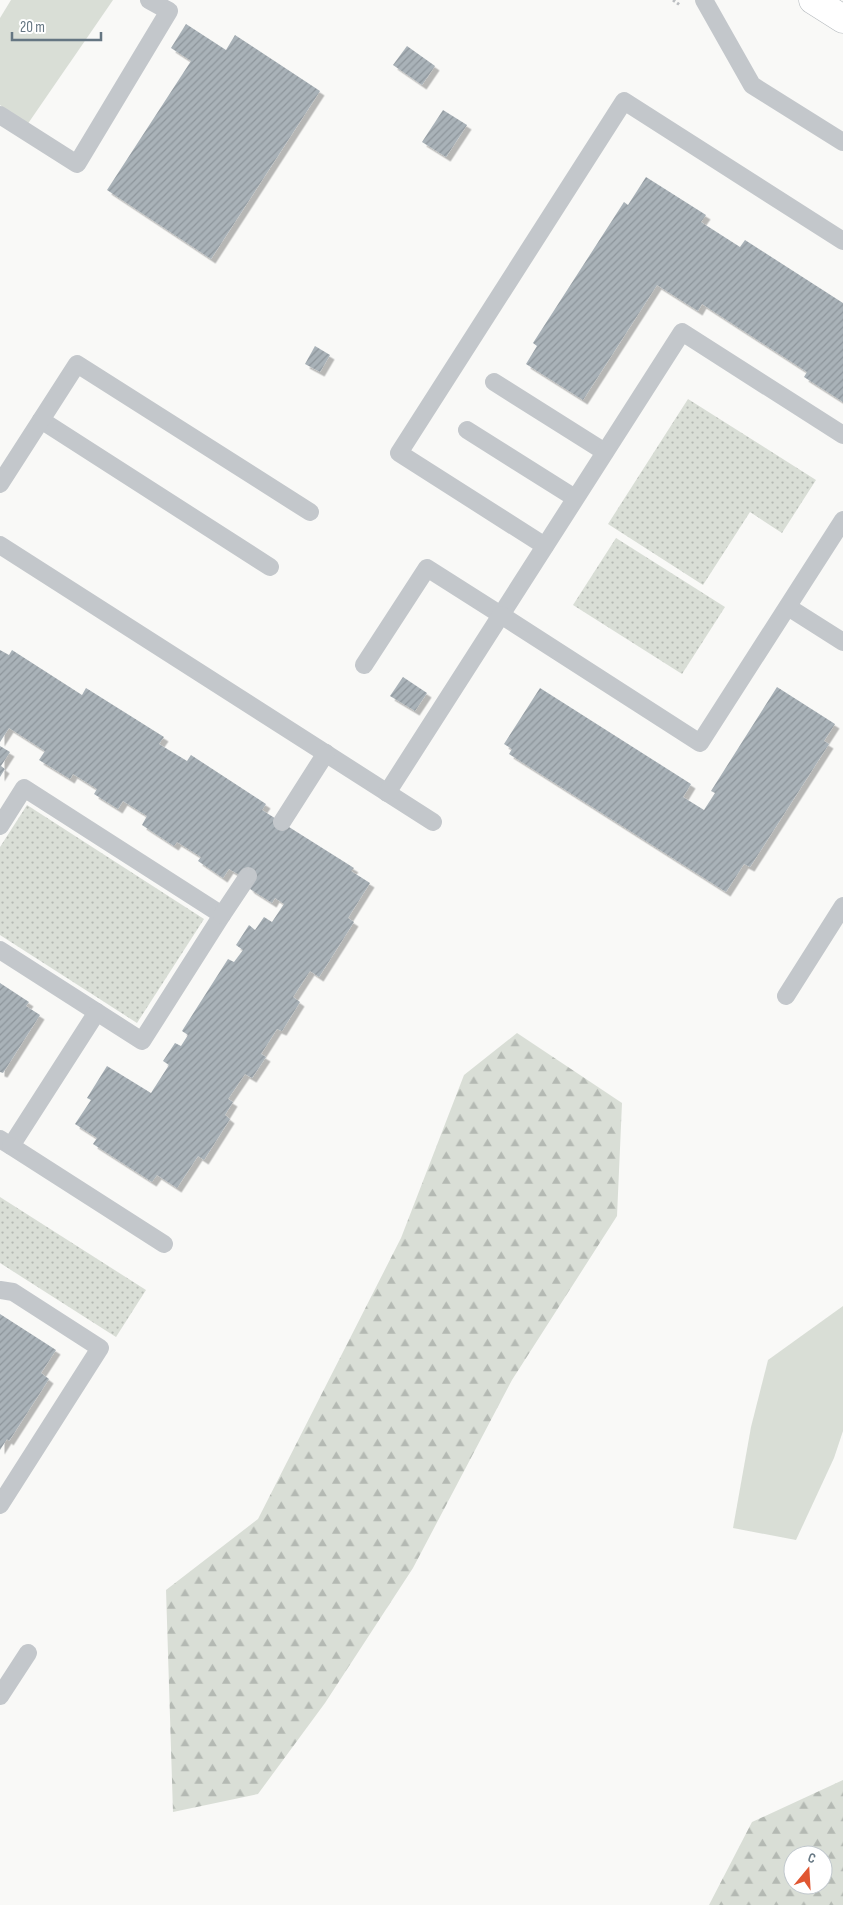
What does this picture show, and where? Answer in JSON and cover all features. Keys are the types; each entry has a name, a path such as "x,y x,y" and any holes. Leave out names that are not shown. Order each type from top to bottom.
{"main road":[{"path":"813,0 843,19"}],"lane":[{"path":"0,115 77,164 169,12 149,0"},
{"path":"704,0 752,85 843,142"},
{"path":"545,546 399,453 624,101 843,241"},
{"path":"387,793 682,332 843,435"},
{"path":"0,484 77,364 310,512"},
{"path":"494,382 605,452"},
{"path":"41,420 270,567"},
{"path":"468,430 575,498"},
{"path":"364,666 427,568 700,743 843,520"},
{"path":"0,545 433,822"},
{"path":"788,607 843,642"},
{"path":"282,822 326,753"},
{"path":"0,826 24,788 222,915"},
{"path":"0,950 142,1041 248,876"},
{"path":"786,996 843,906"},
{"path":"97,1012 6,1143 164,1244"},
{"path":"0,1290 13,1292 100,1348 0,1505"},
{"path":"0,1696 28,1653"}],"green space":[{"path":"11,0 113,0 27,125 0,105 0,18"},
{"path":"688,399 816,480 782,533 750,512 703,585 608,524"},
{"path":"616,538 725,607 682,674 573,605"},
{"path":"27,805 204,919 137,1023 0,935 0,847"},
{"path":"517,1033 622,1103 617,1216 512,1380 413,1568 325,1703 258,1794 173,1812 166,1590 258,1519 401,1238 464,1075"},
{"path":"0,1197 146,1290 116,1337 0,1263"},
{"path":"843,1306 843,1431 834,1458 796,1540 733,1528 751,1427 768,1360"},
{"path":"843,1780 843,1905 709,1905 752,1822"}],"building":[{"path":"186,24 226,50 235,35 320,91 211,259 107,190 191,61 171,48"},
{"path":"407,46 435,66 422,85 393,65"},
{"path":"443,110 467,125 446,157 422,142"},
{"path":"646,177 706,215 701,222 740,247 745,240 843,303 843,402 804,377 807,372 702,304 698,311 657,285 583,400 526,364 537,346 533,343 624,202 628,205"},
{"path":"315,346 330,355 320,372 305,364"},
{"path":"0,650 9,655 12,650 82,695 86,688 164,737 159,744 187,761 191,755 266,804 262,810 354,868 351,871 370,883 348,918 354,922 319,977 310,971 293,997 300,1002 282,1031 277,1029 261,1054 266,1057 252,1078 245,1074 228,1099 233,1102 225,1115 230,1119 204,1160 198,1156 177,1188 157,1175 152,1182 93,1144 97,1138 75,1124 91,1100 87,1098 107,1066 151,1093 169,1065 163,1061 175,1043 181,1046 188,1035 182,1031 228,959 234,962 243,950 236,945 249,925 255,930 264,917 272,922 284,904 275,898 272,903 250,889 241,876 229,869 223,878 198,861 201,857 177,842 174,846 142,825 147,816 123,801 118,809 94,794 97,789 73,774 70,779 39,760 45,751 9,728 0,742"},
{"path":"403,677 427,693 415,711 390,696"},
{"path":"777,687 835,724 824,741 829,744 750,867 744,864 726,892 509,754 512,749 504,744 540,688 691,784 683,797 704,810 715,793 711,791"},
{"path":"0,746 10,752 1,766 5,769 0,777"},
{"path":"0,983 29,1002 26,1006 40,1015 3,1073 0,1072"},
{"path":"0,1314 56,1350 41,1373 49,1379 9,1441 7,1439 0,1450"}]}
